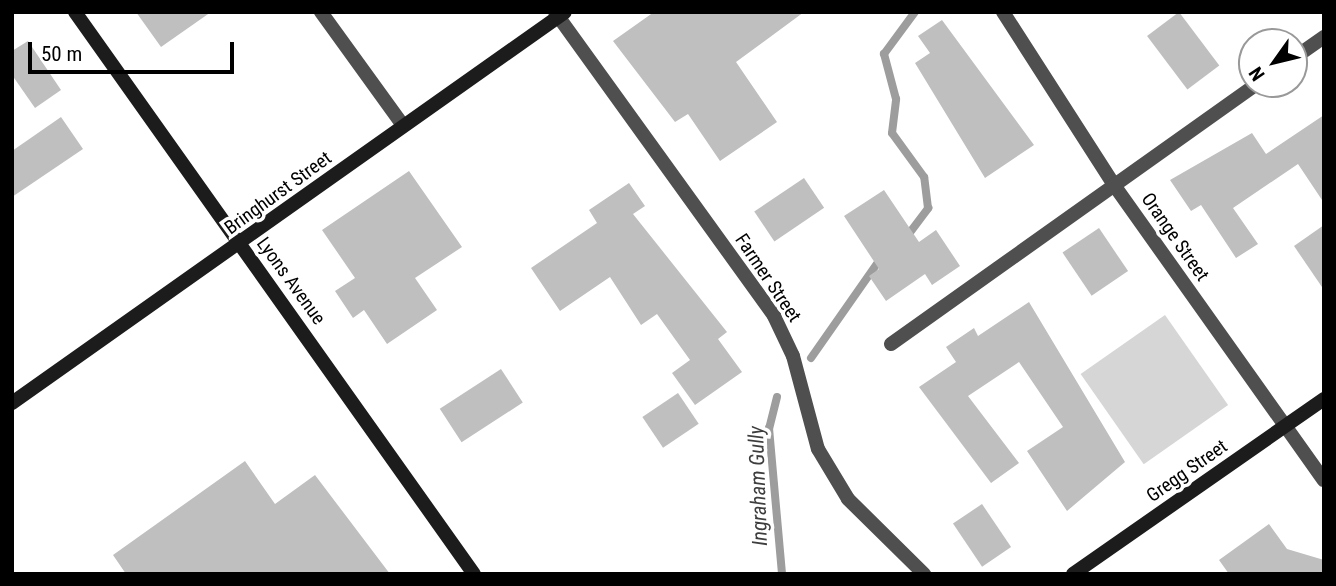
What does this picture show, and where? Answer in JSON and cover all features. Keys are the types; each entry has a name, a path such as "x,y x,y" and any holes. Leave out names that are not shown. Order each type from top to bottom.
{"street":[{"name":"Lyons Avenue","path":"75,12 474,574"},
{"path":"321,12 402,124"},
{"name":"Orange Street","path":"1003,12 1114,185 1324,480"},
{"name":"Bringhurst Street","path":"12,402 241,244 402,124 559,14"},
{"name":"Farmer Street","path":"559,14 774,316 793,356 818,449 848,499 924,574"},
{"path":"1308,48 1324,37"},
{"path":"891,344 1238,97"},
{"name":"Gregg Street","path":"1073,574 1324,399"}],"shaded area":[{"path":"1165,315 1228,405 1144,464 1081,374"}],"building":[{"path":"136,12 211,12 161,47"},
{"path":"654,12 804,12 736,62 777,122 720,161 688,114 675,122 613,41"},
{"path":"1179,12 1219,66 1187,90 1147,36"},
{"path":"942,20 1034,145 985,178 915,63 930,53 918,36"},
{"path":"28,41 61,90 35,108 12,75 12,51"},
{"path":"1324,115 1324,203 1298,164 1233,208 1258,244 1236,258 1201,205 1191,211 1170,180 1252,133 1266,154"},
{"path":"61,117 83,149 12,197 12,151"},
{"path":"409,171 462,247 415,278 437,310 387,344 364,310 353,318 335,291 355,278 322,230"},
{"path":"804,178 824,208 774,241 754,212"},
{"path":"629,183 645,206 633,214 727,332 718,339 742,372 695,405 672,373 690,360 657,314 641,325 610,277 560,311 531,268 597,223 589,210"},
{"path":"884,190 919,242 936,230 960,266 932,285 925,274 886,301 869,276 879,269 844,216"},
{"path":"1324,225 1324,290 1294,246"},
{"path":"1099,228 1128,271 1092,296 1063,253"},
{"path":"1029,302 1125,462 1067,511 1027,451 1063,427 1019,362 968,396 1019,463 991,483 919,387 956,362 946,347 974,328 978,336"},
{"path":"501,369 523,403 462,442 440,409"},
{"path":"678,393 699,424 663,448 642,417"},
{"path":"245,461 275,504 315,475 390,574 126,574 113,555"},
{"path":"982,504 1011,547 982,567 953,524"},
{"path":"1269,524 1287,549 1324,560 1324,574 1229,574 1219,560"}],"waterway":[{"name":"Ingraham Gully","path":"905,239 928,208 924,177 892,133 896,99 884,54 915,12"},
{"name":"Ingraham Gully","path":"811,358 881,258"},
{"name":"Ingraham Gully","path":"777,397 769,428 782,574"}]}
